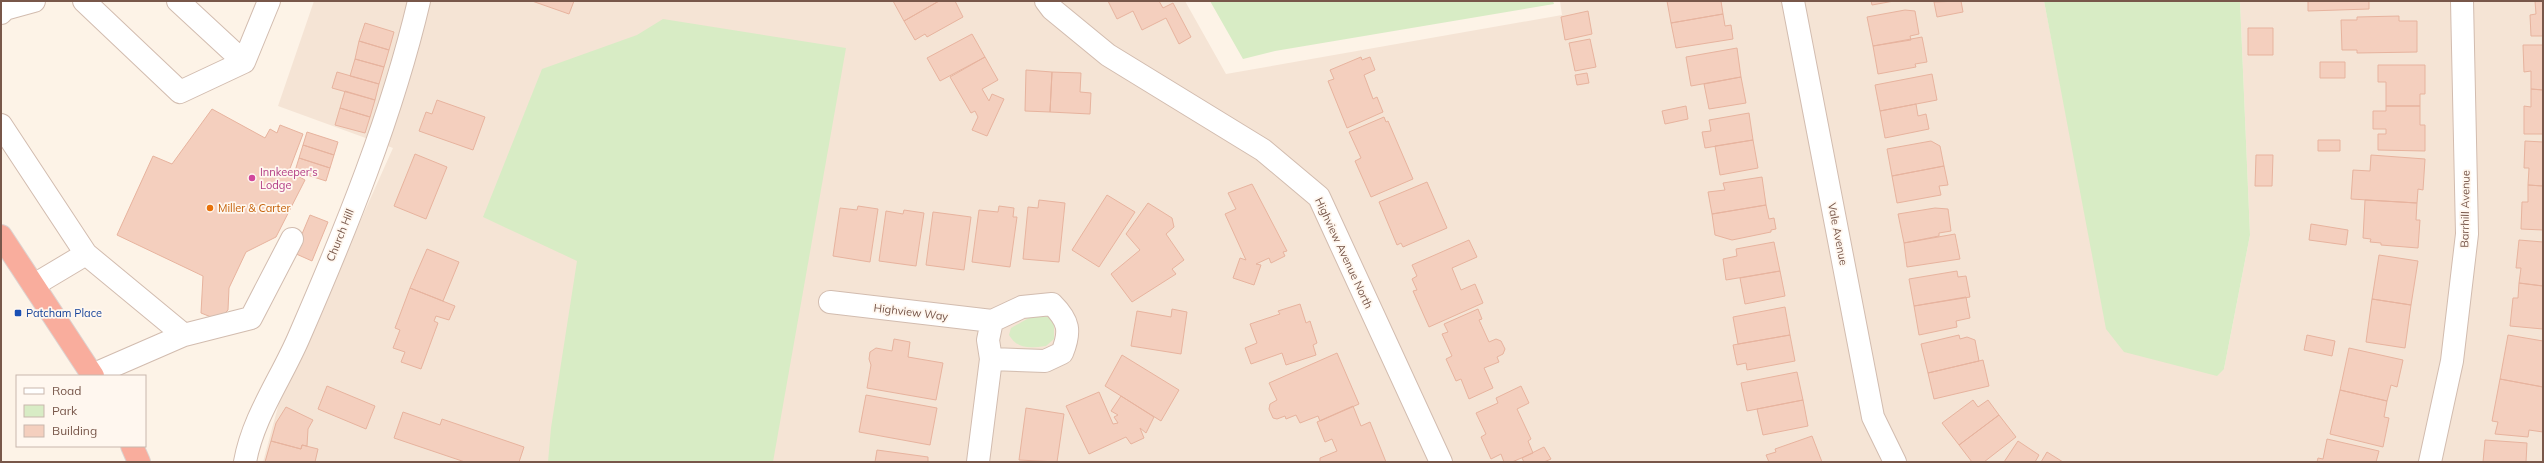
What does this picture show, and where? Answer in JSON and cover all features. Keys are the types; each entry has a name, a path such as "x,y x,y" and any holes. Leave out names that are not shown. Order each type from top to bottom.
{"highway":[{"path":"1,236 93,375"},
{"path":"132,447 139,462"}],"street":[{"path":"1,13 5,9 34,1"},
{"path":"84,1 180,92 244,62 269,1"},
{"path":"178,1 244,62"},
{"name":"Church Hill","path":"245,462 248,446 260,416 299,339 370,160 409,43 419,1"},
{"name":"Highview Avenue North","path":"1046,1 1108,55 1263,150 1319,197 1441,462"},
{"name":"Vale Avenue","path":"1793,1 1873,417 1895,462"},
{"name":"Barrhill Avenue","path":"2430,462 2452,361 2467,234 2462,1"},
{"path":"1,125 86,254 184,336"},
{"path":"93,375 184,336 251,318 292,239"},
{"path":"34,285 86,254"},
{"name":"Highview Way","path":"830,302 992,321"},
{"path":"978,462 991,359 988,340 992,321 1022,307 1052,304 1064,317 1069,337 1062,353 1045,361 991,359"}],"shaded area":[{"path":"314,1 1185,1 1226,74 1562,15 1560,1 2044,1 2077,170 2224,369 2250,235 2240,1 2543,1 2543,462 263,462 279,403 393,148 278,106"}],"green space":[{"path":"1210,1 1553,1 1554,4 1275,51 1243,59"},
{"path":"2044,1 2240,1 2250,235 2224,369 2217,376 2124,352 2106,329"},
{"path":"663,19 846,48 773,462 548,462 551,428 577,261 483,217 542,69 637,35"},
{"path":"1034,315 1049,317 1054,325 1054,339 1046,346 1020,346 1009,335 1011,328"}],"building":[{"path":"532,1 574,1 569,14"},
{"path":"893,1 939,1 904,21"},
{"path":"939,1 955,1 963,17 927,37 925,34 915,40 904,21"},
{"path":"1108,1 1159,1 1163,8 1173,3 1191,37 1179,44 1166,18 1142,30 1133,11 1117,19"},
{"path":"1667,1 1721,1 1723,14 1671,23"},
{"path":"1871,1 1894,1 1872,5"},
{"path":"1961,1 1963,12 1937,17 1934,2"},
{"path":"2308,1 2369,1 2369,9 2308,11"},
{"path":"2535,1 2543,1 2543,36 2531,36 2530,15 2536,14"},
{"path":"1905,10 1915,11 1919,34 1910,36 1911,40 1873,46 1867,17"},
{"path":"1588,11 1592,34 1565,40 1561,17"},
{"path":"1723,14 1725,26 1731,25 1733,39 1676,48 1671,23"},
{"path":"2399,16 2399,21 2417,21 2417,52 2357,53 2357,50 2342,50 2341,20 2357,20 2357,17"},
{"path":"365,23 394,32 389,50 359,41"},
{"path":"2248,28 2273,28 2273,55 2248,55"},
{"path":"972,34 985,57 940,81 927,58"},
{"path":"1922,37 1927,62 1915,64 1916,67 1878,74 1873,46"},
{"path":"1590,39 1596,67 1575,71 1569,43"},
{"path":"359,41 389,50 384,67 355,59"},
{"path":"2523,45 2543,45 2543,90 2531,89 2531,71 2524,72"},
{"path":"1737,48 1741,77 1691,86 1686,57"},
{"path":"985,57 998,80 982,89 989,101 992,94 1004,99 987,136 972,130 978,117 975,111 971,113 950,77"},
{"path":"1361,57 1362,60 1370,57 1375,70 1364,75 1373,99 1377,97 1383,112 1347,128 1328,81 1334,79 1330,70"},
{"path":"355,59 384,67 379,84 350,76"},
{"path":"2320,62 2345,62 2345,78 2320,78"},
{"path":"2378,65 2425,65 2425,94 2420,94 2420,106 2386,106 2386,82 2378,82"},
{"path":"1026,70 1052,72 1050,112 1025,111"},
{"path":"337,72 379,84 375,100 332,88"},
{"path":"1052,72 1081,73 1080,92 1091,93 1090,114 1050,112"},
{"path":"1587,73 1589,83 1577,85 1575,75"},
{"path":"1932,74 1937,100 1880,111 1875,85"},
{"path":"1741,77 1746,103 1709,109 1704,84"},
{"path":"2531,89 2543,90 2543,134 2524,134 2524,106 2531,107"},
{"path":"345,91 375,100 370,117 340,108"},
{"path":"437,100 485,117 473,150 419,131 426,112 432,114"},
{"path":"1916,104 1918,116 1926,114 1929,129 1885,138 1880,111"},
{"path":"1686,106 1688,119 1665,124 1662,111"},
{"path":"2386,106 2420,106 2420,125 2425,125 2425,151 2378,150 2378,134 2386,134 2386,129 2373,129 2373,111 2386,111"},
{"path":"340,108 370,117 365,133 335,125"},
{"name":"Miller & Carter","path":"212,109 265,138 270,129 277,133 280,125 303,134 289,171 305,180 276,237 246,252 229,288 228,310 222,316 211,317 201,313 203,276 117,235 153,156 172,164"},
{"path":"1749,113 1753,140 1705,148 1702,132 1711,131 1709,120"},
{"path":"1384,117 1386,122 1388,121 1413,179 1371,197 1355,161 1361,158 1349,132"},
{"path":"307,132 338,142 334,155 303,145"},
{"path":"1753,140 1758,168 1720,175 1715,146"},
{"path":"2318,140 2340,140 2340,151 2318,151"},
{"path":"1931,141 1940,146 1944,166 1892,176 1887,149"},
{"path":"2525,141 2543,142 2543,186 2528,185 2529,168 2524,168"},
{"path":"303,145 334,155 330,168 299,158"},
{"path":"415,154 447,167 426,219 394,206"},
{"path":"2256,155 2273,155 2272,186 2255,186"},
{"path":"2371,155 2425,159 2423,190 2418,189 2417,203 2351,199 2353,170 2370,171"},
{"path":"299,158 330,168 326,181 295,171"},
{"path":"1944,166 1948,185 1939,186 1941,195 1897,203 1892,176"},
{"path":"1762,177 1766,205 1712,214 1708,192 1725,190 1723,183"},
{"path":"1427,182 1447,228 1403,247 1401,243 1397,245 1379,202"},
{"path":"1252,184 1287,251 1283,252 1285,256 1271,263 1269,258 1256,264 1261,265 1254,285 1233,278 1240,258 1246,260 1225,214 1236,209 1228,193"},
{"path":"2528,185 2543,186 2543,230 2521,229 2522,202 2528,202"},
{"path":"1107,195 1135,212 1099,267 1072,250"},
{"path":"1039,200 1065,203 1059,262 1023,259 1028,207 1038,208"},
{"path":"2365,200 2417,203 2416,220 2420,220 2418,248 2381,245 2381,243 2370,242 2371,239 2363,238"},
{"path":"1148,203 1172,218 1174,227 1166,234 1184,260 1172,269 1176,274 1132,302 1111,274 1140,250 1126,234"},
{"path":"1766,205 1769,219 1774,218 1776,229 1771,230 1771,232 1732,240 1715,235 1712,214"},
{"path":"858,206 878,209 870,262 833,256 840,208 857,210"},
{"path":"999,206 1014,208 1013,217 1017,217 1010,267 972,262 979,210 998,212"},
{"path":"1935,208 1948,209 1951,231 1939,233 1939,236 1904,243 1898,214"},
{"path":"904,210 924,213 916,266 879,261 886,211 903,214"},
{"path":"933,212 971,217 964,270 926,265"},
{"path":"310,215 328,222 312,261 294,253"},
{"path":"2311,224 2348,230 2346,245 2309,240"},
{"path":"1955,234 1960,259 1907,267 1904,243"},
{"path":"1469,240 1477,257 1452,268 1461,290 1475,284 1483,303 1429,327 1413,291 1417,290 1412,279 1417,276 1412,265"},
{"path":"2519,240 2543,242 2543,286 2519,283 2521,268 2516,268"},
{"path":"1774,242 1780,271 1726,280 1723,259 1737,256 1736,249"},
{"path":"427,249 459,262 443,301 410,288"},
{"path":"2379,255 2418,261 2411,305 2372,299"},
{"path":"1780,271 1785,296 1745,304 1740,278"},
{"path":"1957,271 1958,277 1966,276 1970,297 1914,306 1909,279"},
{"path":"2519,283 2543,286 2543,329 2510,326 2513,298 2518,298"},
{"path":"410,288 455,306 449,320 436,316 434,321 438,323 421,369 401,362 405,352 393,348 400,330 395,328"},
{"path":"1966,297 1970,318 1956,321 1957,327 1919,335 1914,306"},
{"path":"2372,299 2411,305 2405,348 2366,342"},
{"path":"1300,304 1306,323 1310,321 1317,343 1313,345 1316,355 1286,365 1282,353 1251,364 1245,348 1257,343 1250,324 1280,314 1278,311"},
{"path":"1785,307 1790,335 1738,344 1733,317"},
{"path":"1172,309 1187,312 1181,354 1131,346 1137,311 1171,317"},
{"path":"1478,309 1482,319 1479,320 1489,342 1496,339 1501,341 1505,349 1503,354 1497,357 1499,362 1484,368 1493,388 1469,399 1461,379 1456,381 1446,359 1452,356 1442,334 1448,332 1444,324"},
{"path":"1790,335 1795,361 1747,370 1746,363 1737,365 1733,345"},
{"path":"1959,335 1960,339 1967,337 1975,340 1979,361 1928,373 1921,344"},
{"path":"2307,335 2335,341 2332,356 2304,350"},
{"path":"2508,335 2543,341 2543,387 2500,379"},
{"path":"894,339 910,342 908,357 943,363 936,400 867,388 871,365 869,359 870,352 876,348 892,351"},
{"path":"2349,348 2403,360 2397,387 2391,385 2387,401 2340,390"},
{"path":"1337,353 1359,404 1320,421 1318,416 1300,423 1296,415 1286,419 1285,416 1277,419 1273,418 1269,409 1270,404 1277,400 1269,383"},
{"path":"1122,355 1179,390 1161,421 1105,386"},
{"path":"1983,360 1989,386 1934,399 1928,373"},
{"path":"1797,372 1803,400 1747,411 1741,383"},
{"path":"2500,379 2543,387 2543,432 2529,430 2528,437 2495,434 2498,422 2492,421"},
{"path":"327,386 375,406 366,429 318,409"},
{"path":"1521,386 1529,403 1517,409 1531,439 1528,441 1533,453 1512,462 1504,462 1501,454 1491,459 1481,437 1486,434 1476,413 1498,403 1496,398"},
{"path":"2340,390 2387,401 2384,417 2389,418 2383,447 2330,434"},
{"path":"1099,392 1113,424 1118,423 1114,417 1118,415 1111,411 1121,396 1154,417 1146,433 1140,428 1144,438 1131,444 1126,437 1089,454 1066,406"},
{"path":"866,395 937,408 930,445 859,432"},
{"path":"1803,400 1808,426 1763,435 1757,409"},
{"path":"1973,400 1978,407 1988,400 1999,415 1959,445 1942,423"},
{"path":"1353,406 1361,426 1370,422 1386,462 1320,462 1320,458 1337,451 1332,439 1325,442 1317,422"},
{"path":"286,407 313,420 308,429 307,446 302,445 301,449 271,441 276,423"},
{"path":"1026,408 1064,414 1057,462 1019,460"},
{"path":"403,412 440,425 442,419 524,447 519,462 465,462 394,438"},
{"path":"1999,415 2016,437 1984,462 1972,462 1959,445"},
{"path":"1812,436 1822,462 1769,462 1766,455 1776,452 1775,449"},
{"path":"2327,439 2379,451 2376,462 2317,462 2318,458 2323,459"},
{"path":"2485,440 2527,443 2526,462 2483,462"},
{"path":"271,441 301,449 302,445 318,449 315,462 265,462"},
{"path":"2018,441 2039,455 2035,462 2004,462"},
{"path":"1544,447 1551,459 1544,462 1524,462 1522,458"},
{"path":"877,450 928,457 928,462 875,462"},
{"path":"2047,452 2063,462 2041,462"}],"place":[{"name":"Innkeeper's Lodge","path":"252,178"},
{"name":"Miller & Carter","path":"210,208"},
{"name":"Patcham Place","path":"18,313"}]}
